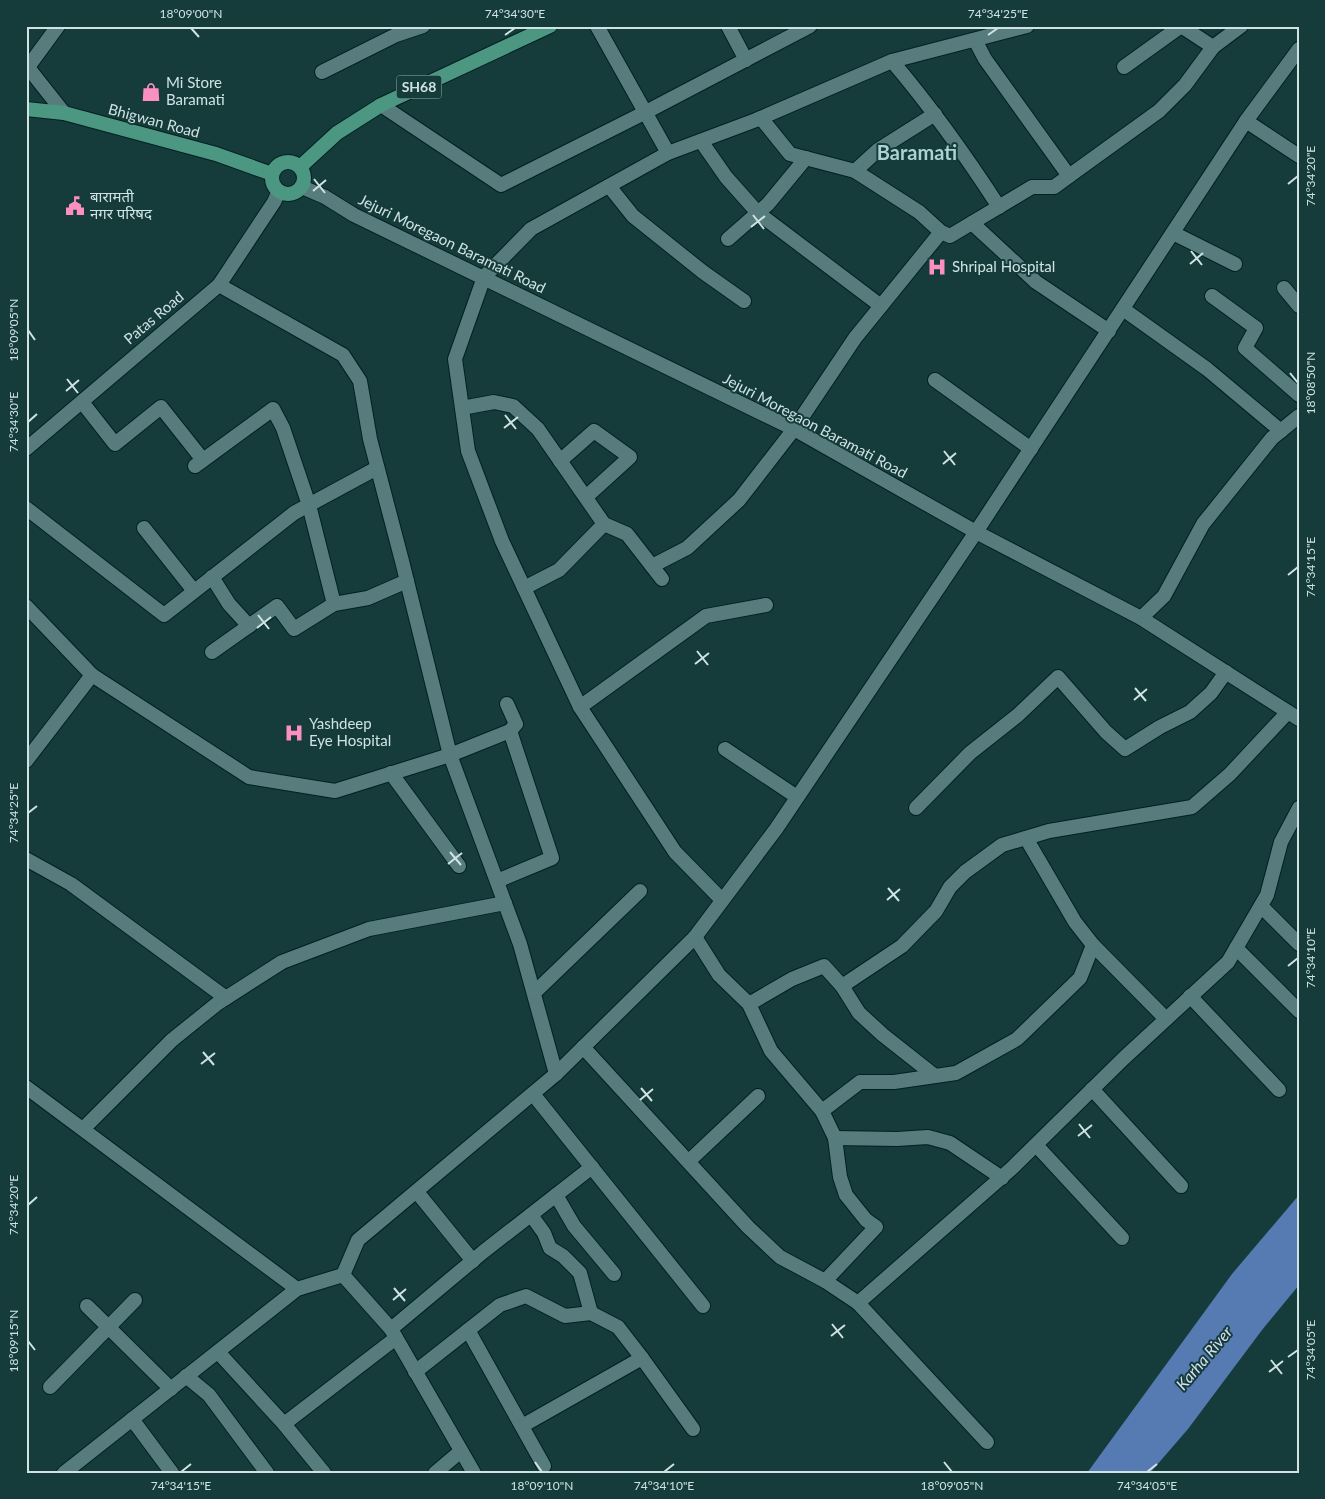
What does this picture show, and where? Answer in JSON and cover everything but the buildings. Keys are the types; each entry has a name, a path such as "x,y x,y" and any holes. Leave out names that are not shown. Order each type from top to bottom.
{"main road":[{"name":"SH68","path":"300,166 337,133 381,105 550,26"},
{"name":"Bhigwan Road","path":"26,109 64,113 216,154 272,174"},
{"path":"294,162 300,166 305,180 302,187 294,194 284,194 278,192 274,187 272,174 280,163 294,162"}],"street":[{"path":"58,26 27,66 64,113"},
{"path":"322,72 396,35 423,26"},
{"path":"597,26 668,153"},
{"path":"728,26 746,60"},
{"path":"381,105 501,184 646,112 810,26"},
{"path":"722,900 675,852 580,707 502,541 468,451 455,359 484,277 531,229 668,153 761,118 892,61 1027,26"},
{"path":"1124,67 1181,26 1213,47"},
{"path":"761,118 790,154 856,171 919,212 941,232 950,236 1032,187 1054,187 1159,111 1185,85 1213,47 1241,26"},
{"path":"975,40 985,59 1069,176"},
{"path":"64,1473 298,1289 342,1275 358,1240 556,1074 695,937 776,829 976,532 1246,121 1299,49"},
{"path":"892,61 935,114 999,207"},
{"path":"856,171 878,150 935,114"},
{"path":"1246,121 1299,156"},
{"path":"700,141 726,177 758,213 881,306"},
{"path":"728,240 768,204 806,158"},
{"path":"609,186 632,216 703,272 744,301"},
{"name":"Jejuri Moregaon Baramati Road","path":"302,187 325,197 354,215 794,430 976,532 1141,618 1293,715"},
{"name":"Patas Road","path":"26,449 219,285 274,202 278,192"},
{"path":"972,223 1036,282 1109,331"},
{"path":"652,566 687,548 739,500 794,430 855,338 941,232"},
{"path":"1173,233 1236,264"},
{"path":"219,285 344,355 360,381 370,439 450,756 520,944 556,1074"},
{"path":"1284,288 1299,306"},
{"path":"1212,296 1256,328 1245,348 1299,396"},
{"path":"1123,309 1207,369 1281,431"},
{"path":"935,380 1031,449"},
{"path":"82,402 115,444 160,407 199,463 272,409 283,428 309,505 334,604"},
{"path":"462,408 494,402 513,406 538,429 604,524 627,534 662,579"},
{"path":"1141,618 1164,596 1203,524 1272,438 1299,416"},
{"path":"560,460 594,431 630,457 586,497"},
{"path":"26,508 164,615 294,513 378,468"},
{"path":"524,588 559,570 604,524"},
{"path":"144,528 194,591"},
{"path":"212,577 229,604 249,626"},
{"path":"212,652 277,606 294,629 334,604 368,598 407,581"},
{"path":"580,707 706,616 766,605"},
{"path":"26,606 92,675 249,777 335,791 450,756 510,730 516,724 508,704"},
{"path":"916,808 970,753 1018,715 1058,676 1106,732 1126,749 1160,727 1190,712 1211,693 1226,672"},
{"path":"26,761 92,675"},
{"path":"842,986 902,946 936,912 950,887 965,872 1002,845 1049,831 1192,807 1293,715"},
{"path":"497,881 552,858 510,730"},
{"path":"725,749 797,797"},
{"path":"391,773 459,866"},
{"path":"858,1303 1002,1178 1092,1089 1228,962 1267,896 1281,842 1299,808"},
{"path":"1026,838 1075,922 1093,946 1166,1019"},
{"path":"26,859 71,884 226,998"},
{"path":"534,993 640,891"},
{"path":"83,1129 172,1040 226,998 282,962 369,929 505,903"},
{"path":"1261,906 1299,944"},
{"path":"695,937 719,975 749,1004 771,1051 822,1111 835,1138 840,1177 846,1195 866,1220 876,1227 825,1281"},
{"path":"822,1111 860,1082 894,1082 956,1073 1017,1039 1080,978 1093,946"},
{"path":"1236,948 1299,1011"},
{"path":"749,1004 792,979 824,966 842,986 859,1013 883,1035 935,1076"},
{"path":"1190,996 1279,1090"},
{"path":"583,1047 748,1226 780,1257 825,1281 858,1303 988,1442"},
{"path":"26,1087 298,1289"},
{"path":"1092,1089 1181,1186"},
{"path":"533,1094 703,1306"},
{"path":"689,1161 758,1096"},
{"path":"835,1138 897,1139 928,1137 950,1144 1002,1178"},
{"path":"1036,1144 1122,1238"},
{"path":"284,1424 393,1334 473,1261 592,1168"},
{"path":"416,1192 473,1261"},
{"path":"556,1195 574,1226 614,1274"},
{"path":"531,1215 544,1234 550,1248 563,1256 580,1273 591,1313"},
{"path":"342,1275 393,1334 474,1473"},
{"path":"415,1372 500,1305 526,1296 565,1316 591,1313 618,1327 693,1429"},
{"path":"50,1387 134,1300"},
{"path":"87,1306 170,1389"},
{"path":"468,1330 544,1466"},
{"path":"218,1352 284,1424 324,1473"},
{"path":"522,1426 642,1358"},
{"path":"186,1376 209,1395 267,1473"},
{"path":"132,1419 172,1473"},
{"path":"435,1473 461,1451"}],"water":[{"name":"Karha River","path":"1299,1195 1299,1285 1262,1330 1188,1429 1150,1473 1087,1473 1232,1274"}],"place":[{"name":"Mi Store Baramati","path":"151,92"},
{"name":"बारामती नगर परिषद","path":"75,206"},
{"name":"Shripal Hospital","path":"937,267"},
{"name":"Yashdeep Eye Hospital","path":"294,733"}],"district":[{"name":"Baramati","path":"917,153"}]}
